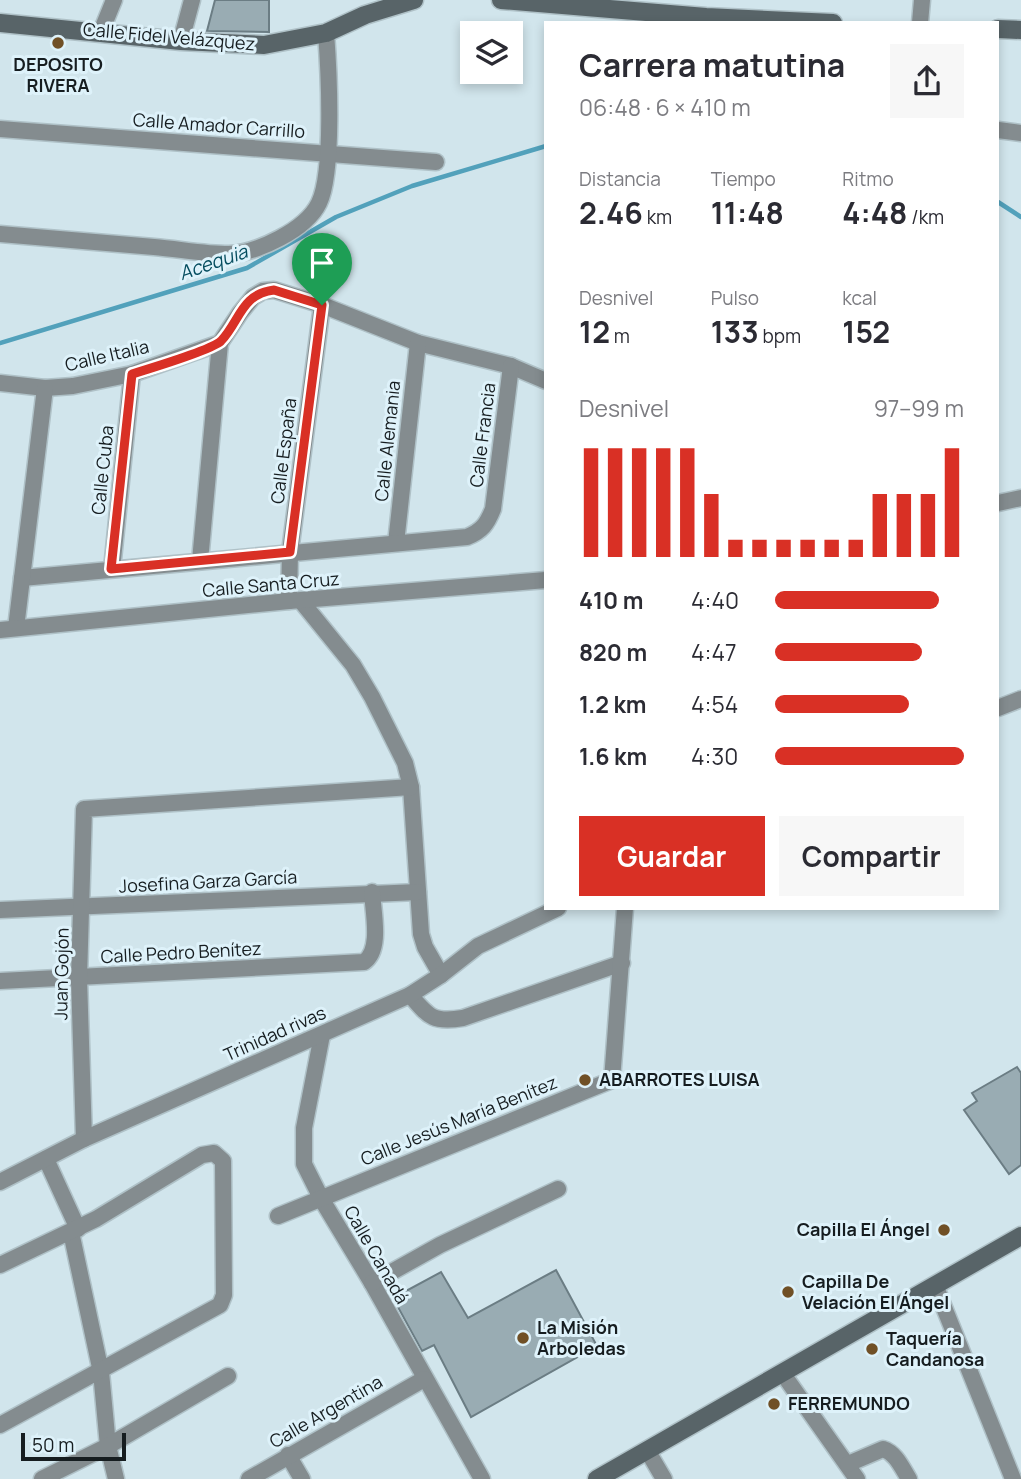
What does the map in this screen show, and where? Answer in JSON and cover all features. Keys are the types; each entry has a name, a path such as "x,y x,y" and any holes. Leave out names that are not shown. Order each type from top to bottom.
{"street":[{"path":"102,32 114,0"},
{"path":"181,41 192,0"},
{"name":"Calle Fidel Velázquez","path":"0,23 181,41 264,45 326,33 389,4 414,0"},
{"path":"500,0 706,17 791,21"},
{"path":"920,21 922,0"},
{"path":"999,29 1021,30"},
{"path":"0,234 230,254 269,243 290,232 309,216 319,203 325,181 328,68 326,33"},
{"name":"Calle Amador Carrillo","path":"0,129 436,162"},
{"path":"999,130 1021,133"},
{"path":"200,561 220,343 253,297 263,291 284,292 418,343 511,366 544,380"},
{"name":"Calle España","path":"295,601 290,552 322,305"},
{"name":"Calle Italia","path":"0,383 45,388 74,386 132,374 220,343"},
{"name":"Calle Alemania","path":"396,542 418,343"},
{"name":"Calle Francia","path":"396,542 467,537 487,524 493,509 511,366"},
{"name":"Calle Cuba","path":"111,569 132,374"},
{"path":"8,629 22,578 45,388"},
{"path":"999,503 1021,498"},
{"path":"22,578 396,542"},
{"name":"Calle Santa Cruz","path":"8,629 544,580"},
{"path":"295,601 338,646 372,696 405,763 411,787 421,934 425,947 442,975"},
{"path":"999,708 1021,699"},
{"name":"Juan Gojón","path":"84,1139 79,978 83,808 411,787"},
{"name":"Calle Pedro Benítez","path":"0,981 364,962 369,959 374,943 372,892"},
{"name":"Josefina Garza García","path":"0,910 418,892"},
{"name":"Trinidad rivas","path":"1,1177 410,995 442,975 478,946 554,910"},
{"path":"410,995 428,1016 446,1021 463,1018 622,963 625,910"},
{"name":"Calle Jesús María Benítez","path":"278,1216 612,1080 622,963"},
{"name":"Calle Canadá","path":"322,1035 304,1128 304,1164 482,1479"},
{"path":"0,1265 75,1230 202,1155 214,1153 223,1161 224,1295 220,1305 0,1425"},
{"path":"46,1159 75,1230 101,1372 108,1446 116,1479"},
{"path":"372,1283 440,1245 558,1189"},
{"path":"597,1479 1021,1236"},
{"path":"935,1285 1013,1479"},
{"path":"783,1374 852,1474 883,1449 893,1454 909,1479"},
{"path":"42,1479 108,1446 228,1376"},
{"name":"Calle Argentina","path":"248,1479 424,1379"},
{"path":"647,1450 664,1479"},
{"path":"288,1455 302,1479"}],"building":[{"path":"215,0 269,0 269,32 207,31"},
{"path":"1017,1067 1021,1073 1021,1165 1009,1174 964,1110 977,1101 972,1093"},
{"path":"556,1270 597,1346 471,1417 434,1345 422,1351 393,1298 441,1272 468,1318"}],"waterway":[{"name":"Acequia","path":"0,343 247,268 336,217 412,186 544,147"},
{"name":"Acequia","path":"999,203 1021,217"}],"place":[{"name":"DEPOSITO RIVERA","path":"58,43"},
{"name":"ABARROTES LUISA","path":"585,1080"},
{"name":"Capilla El Ángel","path":"944,1230"},
{"name":"Capilla De Velación El Ángel","path":"788,1292"},
{"name":"La Misión Arboledas","path":"523,1338"},
{"name":"Taquería Candanosa","path":"872,1349"},
{"name":"FERREMUNDO","path":"774,1404"}],"route":[{"path":"263,291 284,292 322,305 290,552 111,569 132,374 220,343 253,297 263,291"}]}
